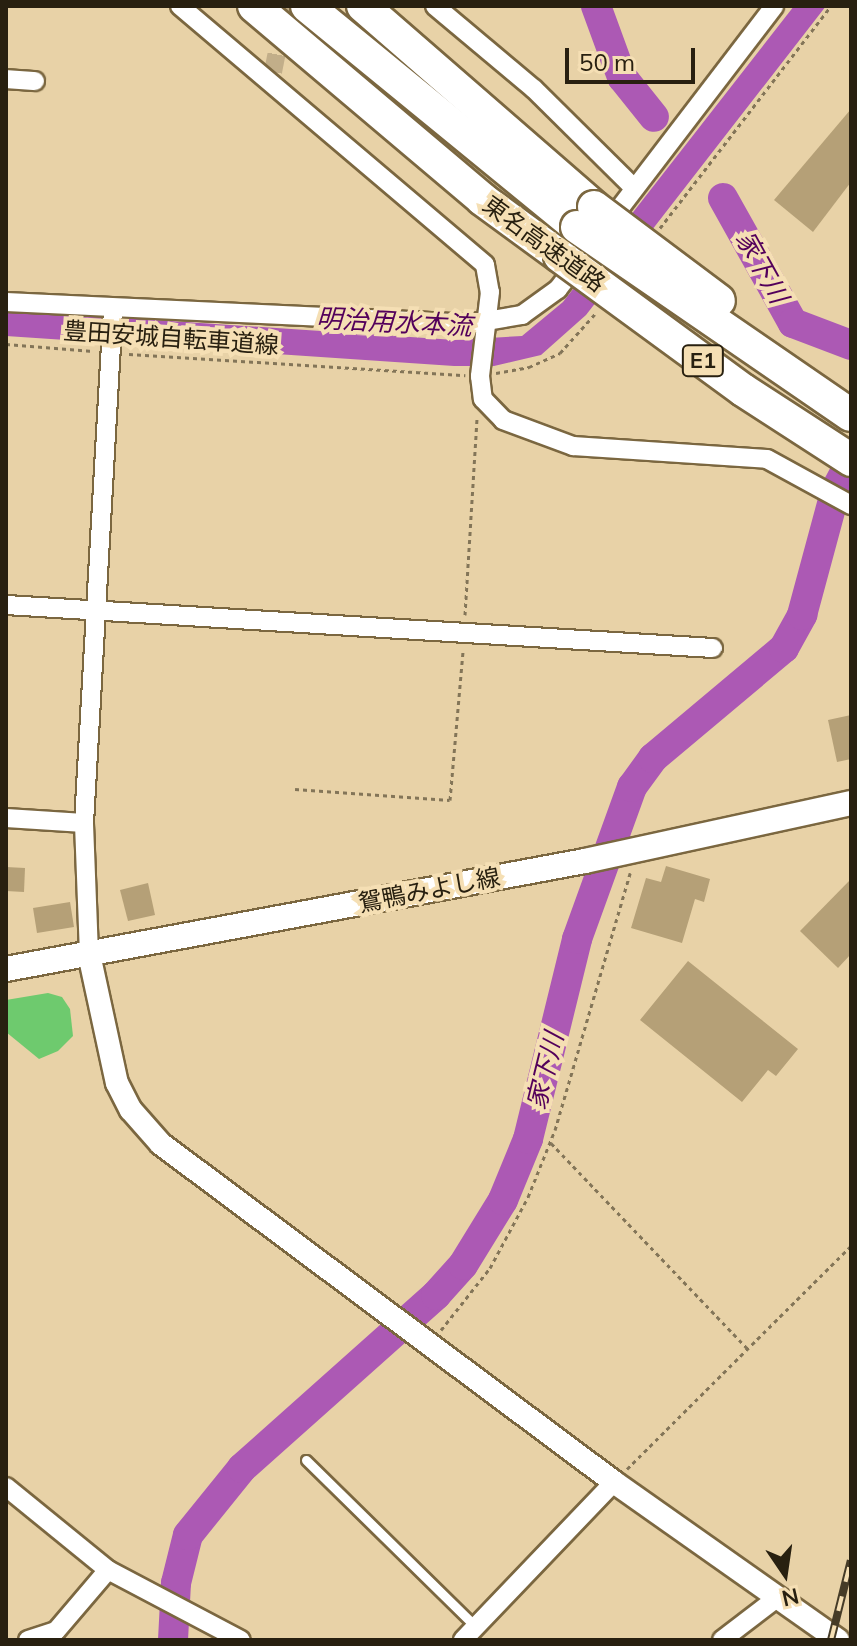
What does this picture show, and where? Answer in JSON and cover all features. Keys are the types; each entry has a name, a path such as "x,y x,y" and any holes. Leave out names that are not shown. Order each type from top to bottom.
{"highway":[{"path":"237,6 369,105"},
{"name":"東名高速道路","path":"254,6 369,105 560,256 743,390 851,460"},
{"name":"東名高速道路","path":"307,6 851,415"},
{"path":"363,6 586,217 851,401"}],"main road":[{"name":"鴛鴨みよし線","path":"6,969 585,861 851,803"}],"street":[{"path":"180,6 270,78 485,265 490,292 480,376 486,402 503,420 526,433 573,446 767,459 851,505"},
{"path":"435,6 534,89 633,187"},
{"path":"6,302 484,328 536,309 558,289 774,6"},
{"path":"6,79 35,81"},
{"path":"113,309 84,823 89,954 117,1083 131,1110 161,1144 386,1308 614,1482 838,1640"},
{"path":"6,605 713,648"},
{"path":"6,818 84,823"},
{"path":"469,1633 614,1482"},
{"path":"6,1487 108,1570 241,1640"},
{"path":"28,1640 58,1636 108,1570"},
{"path":"722,1640 778,1597"},
{"path":"847,1640 851,1634"}],"lane":[{"path":"306,1460 469,1633"}],"path":[{"path":"657,232 831,6"},
{"name":"豊田安城自転車道線","path":"6,344 480,376 529,367 560,353 597,312"},
{"path":"295,789 450,800 478,414 486,402"},
{"path":"427,1340 490,1268 550,1142 630,876 628,852"},
{"path":"550,1142 748,1349"},
{"path":"614,1482 851,1246"}],"green space":[{"path":"48,993 62,997 70,1009 73,1036 58,1051 39,1059 6,1032 6,1000"}],"shaded area":[{"name":"明治用水本流","path":"794,6 826,6 586,315 541,355 494,366 454,366 6,336 6,310 455,340 522,336 563,302"}],"building":[{"path":"851,109 851,182 813,232 774,200"},
{"path":"851,715 851,759 837,762 828,720"},
{"path":"666,866 710,879 704,902 695,899 682,943 631,928 646,878 661,882"},
{"path":"6,867 25,868 24,892 6,891"},
{"path":"851,879 851,954 838,968 800,931"},
{"path":"148,883 155,915 128,921 120,890"},
{"path":"70,902 74,927 37,933 33,908"},
{"path":"688,961 798,1049 776,1076 768,1070 742,1102 640,1020"}],"waterway":[{"name":"家下川","path":"596,6 622,77 654,117"},
{"name":"家下川","path":"723,198 793,323 851,345"},
{"name":"家下川","path":"173,1640 176,1583 188,1535 242,1468 436,1295 463,1265 503,1200 528,1139 577,939 632,787 653,758 784,648 802,615 836,489 851,461"}],"tunnel":[{"path":"273,72 286,6"}],"railway":[{"path":"831,1640 851,1560"}]}
